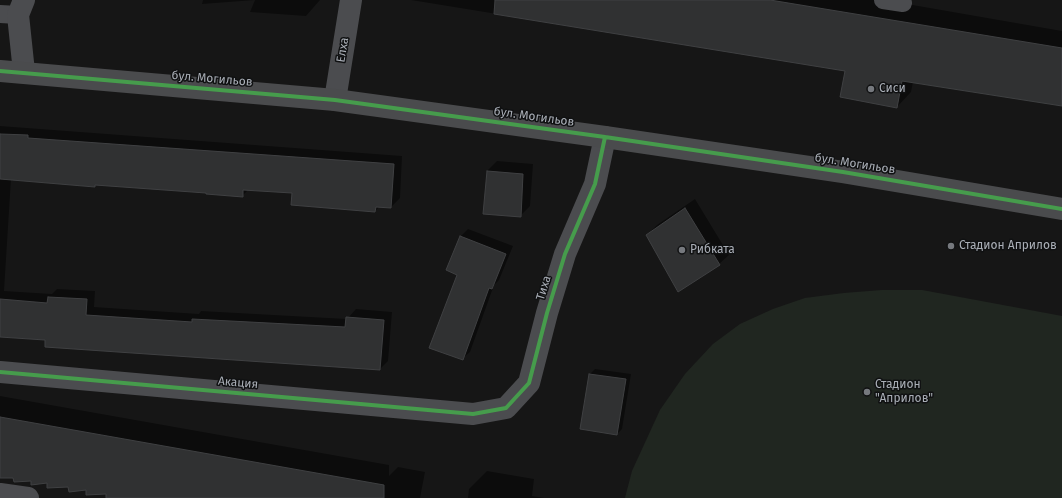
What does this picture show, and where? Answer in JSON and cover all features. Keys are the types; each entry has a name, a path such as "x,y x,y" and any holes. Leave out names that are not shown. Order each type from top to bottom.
{"street":[{"name":"Елха","path":"335,100 351,0"},
{"path":"14,10 24,72"},
{"name":"бул. Могильов","path":"0,71 335,100 605,136 843,172 1062,209"},
{"name":"Тиха","path":"473,414 506,408 529,383 547,313 565,254 595,184 605,136"},
{"name":"Акация","path":"0,372 473,414"},
{"path":"0,494 28,498"}],"lane":[{"path":"883,0 903,3"}],"shaded area":[{"name":"Стадион \"Априлов\"","path":"882,290 922,290 1062,316 1062,498 625,498 632,471 660,410 685,374 713,344 740,324 773,309 805,298"}],"building":[{"path":"495,0 770,0 1062,48 1062,106 902,81 897,108 840,97 845,71 494,14"},
{"path":"0,134 28,135 28,138 394,164 391,208 376,207 375,212 291,205 292,193 243,190 243,197 206,193 95,185 95,187 0,179"},
{"path":"487,171 523,174 521,217 483,214"},
{"name":"Рибката","path":"685,208 720,265 678,292 646,235"},
{"path":"460,236 506,254 492,289 489,288 463,360 429,348 457,275 446,270"},
{"path":"48,297 87,299 86,315 192,322 192,319 345,327 346,317 384,320 380,370 45,347 45,340 0,337 0,299 47,303"},
{"path":"589,374 626,379 617,435 580,429"},
{"path":"0,417 384,485 384,498 106,498 106,494 86,495 86,490 69,492 68,487 47,488 47,483 31,485 31,481 14,482 13,478 0,478"}],"cycle path":[{"path":"0,71 335,100 605,137 843,172 1062,209"},
{"path":"0,372 473,414 506,408 529,383 547,313 565,254 595,184 605,137"}],"place":[{"name":"Сиси","path":"871,89"},
{"name":"Стадион Априлов","path":"951,246"},
{"name":"Рибката","path":"682,250"},
{"name":"Стадион \"Априлов\"","path":"867,392"}]}
